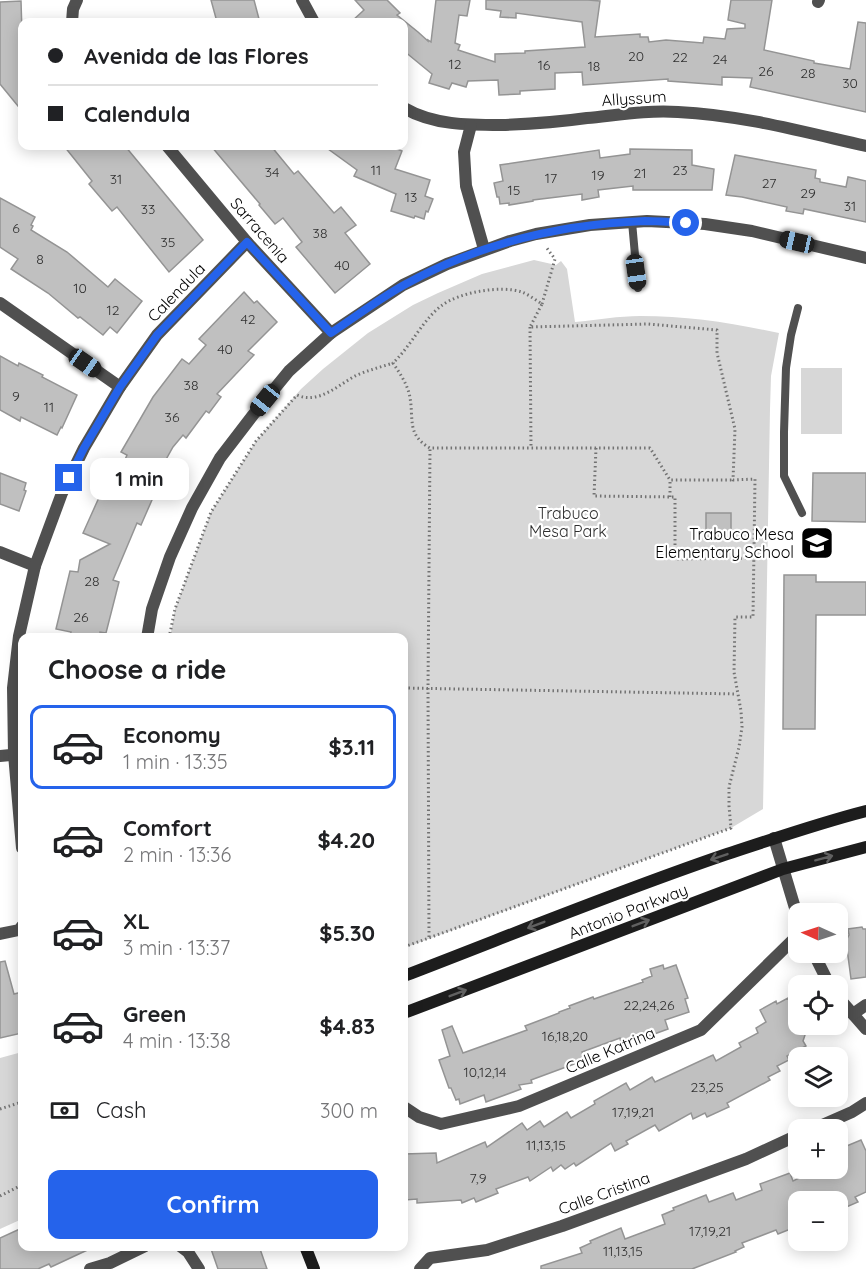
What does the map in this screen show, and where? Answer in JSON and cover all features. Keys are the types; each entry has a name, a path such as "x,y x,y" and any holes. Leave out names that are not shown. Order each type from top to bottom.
{"main road":[{"name":"Antonio Parkway","path":"408,974 666,875 774,838 866,811"},
{"name":"Antonio Parkway","path":"408,1011 783,869 866,847"},
{"path":"307,1251 314,1269"}],"street":[{"path":"72,18 77,0"},
{"path":"302,0 312,18"},
{"name":"Allyssum","path":"408,110 446,122 471,125 525,124 633,112 723,115 866,146"},
{"path":"471,125 464,152 466,186 484,249"},
{"name":"Sarracenia","path":"170,150 247,242 331,333"},
{"path":"148,633 152,609 170,556 192,508 220,458 289,371 331,333 403,285 484,249 536,234 590,225 646,221 705,224 752,231 866,258"},
{"name":"Calendula","path":"21,633 35,566 62,493 84,448 120,387 157,335 247,242"},
{"path":"0,303 120,387"},
{"path":"0,552 35,566"},
{"name":"Calendula","path":"18,653 14,688 18,754"},
{"path":"0,756 18,754"},
{"path":"774,838 793,903"},
{"path":"0,934 18,930"},
{"name":"Calle Katrina","path":"408,1110 419,1117 441,1124 519,1106 701,1030 788,945"},
{"path":"852,1014 866,1005"},
{"path":"848,1009 866,1029"},
{"path":"836,1119 866,1103"},
{"name":"Calle Cristina","path":"420,1269 430,1258 487,1250 562,1226 746,1159 788,1140"},
{"path":"90,1269 135,1251"},
{"path":"187,1251 199,1269"}],"lane":[{"path":"632,222 638,288"},
{"path":"798,308 786,368 784,476 801,513"}],"path":[{"path":"531,448 530,327 542,304 555,259 536,234"},
{"path":"170,633 175,609 211,512 256,441 297,395 309,398 319,396 358,375 393,363 405,352 422,326 442,305 467,293 498,289 522,292 542,304"},
{"path":"530,327 648,324 717,330 717,353 735,429 733,480"},
{"path":"393,363 408,390 415,436 430,448 650,448 670,480 669,497"},
{"path":"429,937 430,448"},
{"path":"596,448 594,496 675,497 675,559 754,558"},
{"path":"408,945 731,828 729,787 742,727 734,672 735,617 753,617 755,479 670,480"},
{"path":"408,688 737,694"},
{"path":"0,1109 18,1102"},
{"path":"0,1196 18,1187"}],"green space":[{"name":"Trabuco Mesa Park","path":"534,260 556,265 561,261 567,269 575,322 632,316 658,316 727,323 779,333 771,376 763,809 731,828 408,947 408,633 171,633 175,609 211,512 256,441 301,389 368,333 413,305 482,274"},
{"path":"801,368 842,368 842,434 801,434"},
{"path":"18,1053 18,1221 0,1229 0,1058"}],"building":[{"path":"211,0 254,0 259,18 216,18"},
{"path":"355,0 387,0 400,13 397,15 401,18 355,18 364,10"},
{"path":"436,0 470,0 467,16 459,15 455,43 460,45 458,50 495,62 495,54 585,47 582,22 516,13 516,18 500,17 501,11 486,9 486,0 600,1 595,37 640,34 640,37 648,37 649,42 666,40 703,43 704,37 725,39 727,29 745,28 745,24 728,20 731,0 772,0 764,50 814,61 814,63 850,69 858,22 866,23 866,112 750,87 752,78 722,77 722,85 668,81 668,79 583,85 582,72 555,73 555,89 499,95 498,80 468,81 466,87 452,83 449,89 429,83 432,74 408,54 408,24 431,42"},
{"path":"21,1 22,18 18,18 18,106 0,84 0,2"},
{"path":"630,149 692,150 692,165 714,169 712,190 633,190 633,186 598,190 599,197 582,200 582,194 509,205 509,203 500,204 499,197 497,197 494,183 503,181 500,165 599,150 600,158 630,154"},
{"path":"67,150 128,150 203,240 169,272 117,207 112,211 89,184 92,181"},
{"path":"214,150 274,150 294,174 298,171 334,213 341,207 356,225 345,233 370,264 335,293 296,247 302,242 283,218 275,224"},
{"path":"330,150 402,151 395,169 430,180 425,196 433,199 424,219 391,211 396,194 354,176 357,170"},
{"path":"735,155 816,170 815,178 820,179 820,182 846,187 848,177 866,181 866,222 804,209 803,214 786,211 787,207 726,195"},
{"path":"0,198 35,217 31,230 67,252 108,287 115,279 142,301 117,333 110,327 103,335 48,293 11,269 18,259 0,247"},
{"path":"244,292 254,303 257,301 277,322 248,351 254,355 217,394 221,397 209,413 206,411 186,438 183,435 173,447 149,490 155,493 141,525 137,523 113,580 119,582 106,633 71,633 56,629 70,571 78,572 80,560 110,544 83,533 106,482 114,485 127,455 121,452 153,397 182,359 189,364 206,345 199,339"},
{"path":"0,356 18,366 19,363 43,375 42,377 77,395 57,435 21,417 20,421 0,410"},
{"path":"0,473 26,483 24,490 26,491 19,511 0,504"},
{"path":"813,473 866,473 866,522 812,521"},
{"path":"706,513 731,513 731,537 706,537"},
{"path":"784,575 816,575 816,582 866,582 866,615 816,615 815,729 783,729"},
{"path":"862,927 866,929 866,977 851,979 848,929"},
{"path":"5,961 14,994 18,993 18,1034 0,1038 0,962"},
{"path":"663,965 664,969 676,965 688,998 685,999 689,1012 665,1020 668,1029 635,1041 634,1039 621,1043 620,1038 582,1052 585,1060 531,1080 532,1083 519,1085 521,1089 486,1102 484,1095 460,1104 459,1099 456,1100 439,1060 450,1056 442,1030 452,1026 463,1053 527,1030 525,1026 570,1008 569,1006 643,982 642,980 652,976 650,969"},
{"path":"788,998 788,1035 805,1035 803,1041 806,1046 788,1047 788,1060 777,1066 780,1071 768,1077 770,1080 727,1103 729,1107 707,1117 705,1113 693,1119 691,1113 659,1131 655,1125 626,1141 628,1144 615,1151 611,1143 576,1166 574,1163 565,1169 561,1165 553,1171 551,1167 530,1181 528,1177 496,1189 498,1193 476,1202 474,1198 462,1203 461,1200 417,1203 417,1199 408,1200 408,1154 436,1153 437,1163 485,1142 487,1147 522,1123 527,1130 540,1121 544,1127 567,1112 571,1118 595,1104 594,1101 626,1083 630,1090 652,1077 655,1082 713,1055 716,1061 741,1047 739,1043 758,1033 756,1028 766,1022 760,1010 776,1001 777,1004"},
{"path":"861,1140 866,1151 866,1192 855,1197 858,1202 848,1206 848,1191 788,1191 788,1230 778,1234 776,1230 742,1243 744,1247 736,1252 692,1269 541,1269 541,1266 582,1253 580,1248 591,1243 590,1241 621,1228 625,1239 665,1224 662,1215 674,1210 673,1208 706,1195 709,1202 733,1193 736,1200 762,1190 760,1184 788,1174 788,1179 793,1181 797,1179 848,1179 848,1145"},
{"path":"18,1230 18,1251 85,1251 51,1267 49,1264 38,1269 0,1269 0,1238"},
{"path":"212,1251 261,1251 267,1269 218,1269"}],"place":[{"name":"Trabuco Mesa Elementary School","path":"817,543"}],"route":[{"path":"69,478 120,387 157,335 247,242 331,333 403,285 484,249 536,234 590,225 646,221 686,223"}]}
